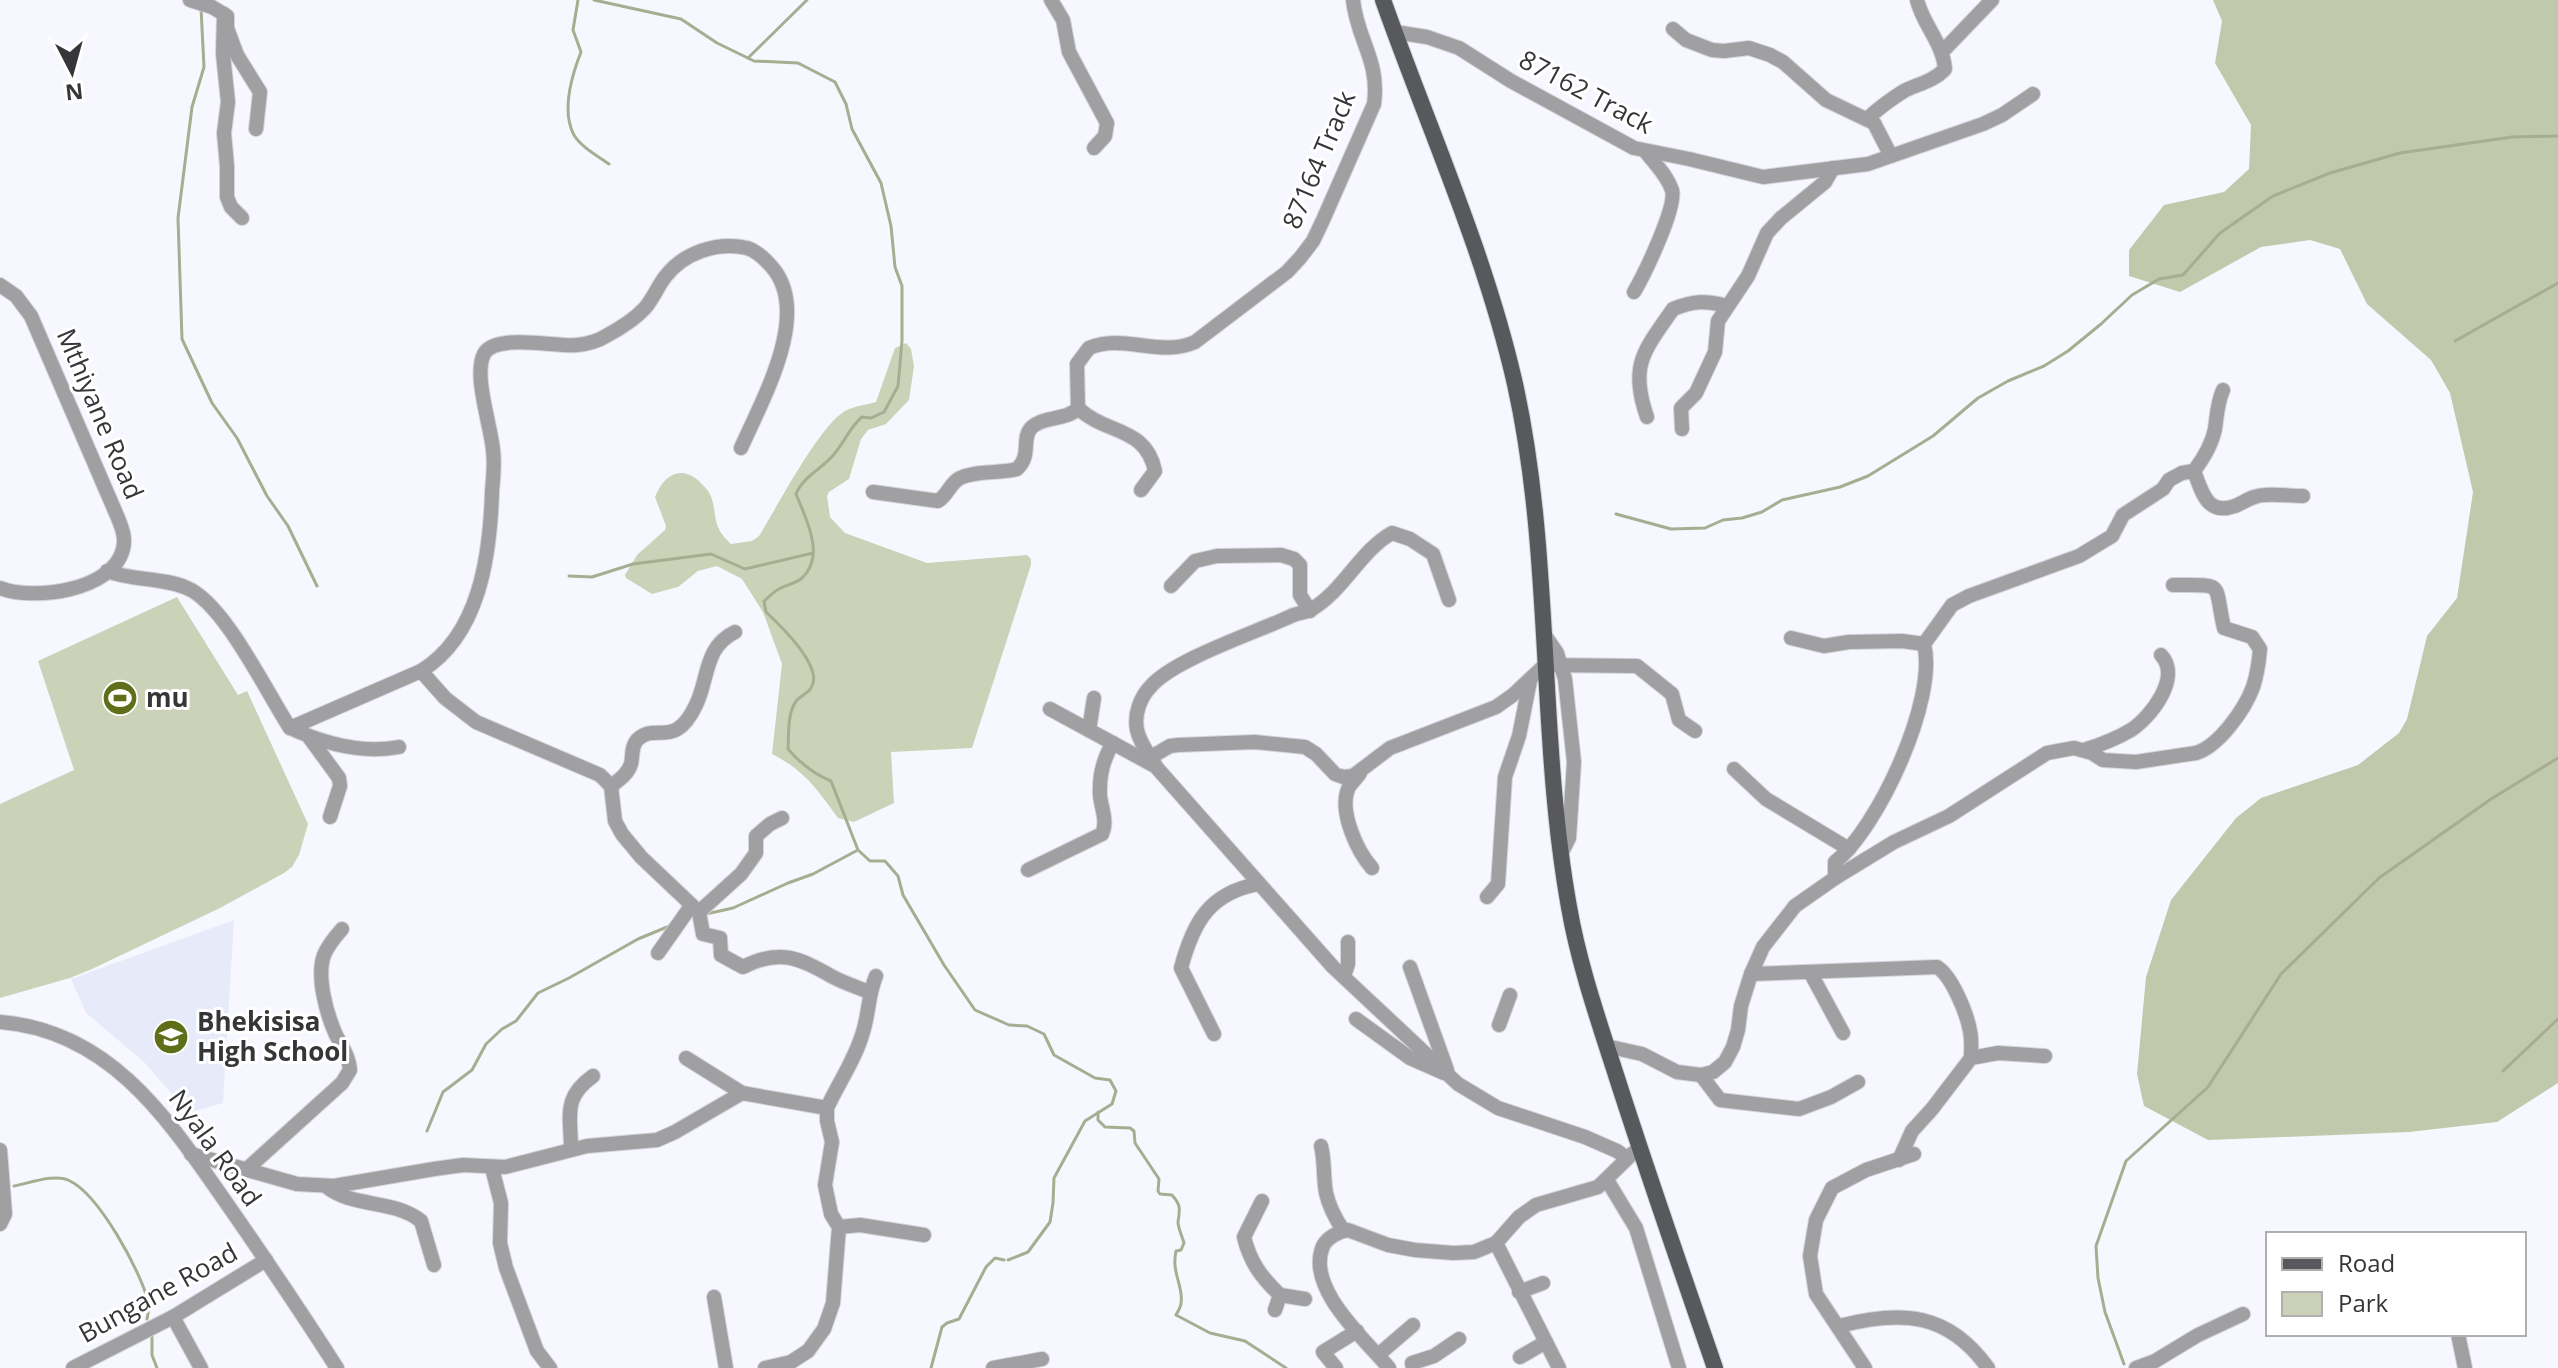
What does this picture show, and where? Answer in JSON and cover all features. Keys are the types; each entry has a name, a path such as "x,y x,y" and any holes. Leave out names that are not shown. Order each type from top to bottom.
{"main road":[{"path":"1383,0 1485,281 1515,384 1529,463 1544,634 1553,664 1549,734 1569,908 1633,1154 1715,1368"}],"street":[{"path":"190,0 227,16 227,28 237,55 260,92 256,129"},
{"path":"1051,0 1063,20 1069,52 1107,123 1105,136 1094,148"},
{"name":"87164 Track","path":"1078,408 1077,364 1089,348 1114,343 1168,349 1195,342 1287,272 1313,241 1374,104 1374,70 1353,0"},
{"path":"1867,119 1888,101 1945,69 1943,51 1921,17 1917,0"},
{"path":"1943,51 1992,0"},
{"path":"224,14 223,54 228,102 224,133 227,197 231,207 242,218"},
{"path":"1673,29 1686,40 1712,50 1749,48 1783,62 1826,100 1867,119 1878,128 1891,156"},
{"name":"87162 Track","path":"1395,32 1427,37 1459,48 1614,140 1646,152 1763,177 1868,164 1983,124 2033,94"},
{"path":"1634,292 1647,270 1673,197 1664,175 1646,152"},
{"path":"1682,429 1681,408 1696,393 1715,352 1717,326 1748,276 1767,233 1825,182 1833,168"},
{"path":"290,728 421,671 438,657 473,607 491,532 494,451 481,373 484,354 488,349 510,342 576,345 602,339 646,308 665,278 691,254 725,248 749,249 761,255 774,269 787,302 783,343 774,374 741,448"},
{"name":"Mthiyane Road","path":"0,285 16,296 31,316 123,531 121,556 107,571"},
{"path":"1647,417 1637,381 1641,359 1673,309 1697,301 1727,306"},
{"path":"2223,390 2217,406 2213,436 2194,471 2204,498 2219,509 2264,495 2303,496"},
{"path":"873,492 938,501 961,478 1017,469 1026,455 1030,429 1040,422 1072,414 1078,408 1097,423 1132,437 1148,450 1155,471 1141,490"},
{"path":"1924,644 1958,600 2079,556 2112,536 2123,515 2163,489 2169,480 2194,471"},
{"path":"1449,600 1433,554 1410,539 1392,533 1310,611 1291,616 1178,667 1151,685 1136,716 1141,741 1154,762 1258,884 1344,976 1468,1092 1498,1108 1633,1154"},
{"path":"1171,586 1195,561 1217,556 1281,555 1294,559 1300,565 1300,595 1310,611"},
{"path":"0,588 16,593 48,594 71,589 107,571 133,579 175,584 197,593 246,654 290,728 309,737 361,748 384,750 399,747"},
{"path":"1606,1046 1642,1054 1677,1072 1701,1075 1719,1068 1733,1047 1741,1006 1763,947 1795,906 1835,878 1894,842 1949,816 2047,753 2074,748 2103,760 2136,762 2205,751 2223,735 2253,688 2260,649 2252,637 2224,628 2216,588 2208,585 2173,585"},
{"path":"611,786 630,766 638,740 643,736 675,731 685,724 698,701 711,656 719,644 735,632"},
{"path":"1791,638 1824,646 1849,642 1902,641 1924,644"},
{"path":"1835,878 1835,862 1867,828 1919,716 1928,657 1924,644"},
{"path":"2084,750 2132,729 2148,716 2168,676 2167,662 2161,655"},
{"path":"1154,762 1164,748 1178,745 1255,742 1305,747 1335,774 1353,776 1390,748 1496,707 1553,664 1642,668 1668,689 1674,697 1679,720 1695,731"},
{"path":"421,671 445,698 476,722 593,770 611,786 615,821 622,834 694,914 703,934 720,938 721,955 743,967 763,957 792,958 869,992"},
{"path":"1487,897 1498,884 1505,777 1519,736 1530,681"},
{"path":"1089,730 1094,698"},
{"path":"1050,709 1154,762"},
{"path":"309,737 339,778 340,786 330,817"},
{"path":"1028,870 1102,834 1105,829 1100,796 1102,764 1113,743"},
{"path":"1734,769 1766,799 1849,849"},
{"path":"1363,770 1348,788 1346,813 1361,855 1372,868"},
{"path":"658,953 674,930 741,874 756,853 756,836 782,818"},
{"path":"1214,1034 1181,968 1199,920 1206,911 1228,892 1258,884"},
{"path":"247,1169 342,1083 350,1070 331,1022 322,973 324,954 342,929"},
{"path":"1344,976 1348,964 1348,942"},
{"path":"1410,967 1448,1074"},
{"path":"1751,974 1929,967 1941,969 1947,975 1970,1031 1971,1058 1919,1121 1899,1160"},
{"path":"1810,972 1843,1033"},
{"path":"765,1368 801,1358 824,1329 833,1303 839,1227 831,1214 826,1195 832,1142 827,1108 852,1062 863,1033 869,992 876,976"},
{"path":"1499,1025 1510,995"},
{"path":"1356,1019 1410,1058 1448,1074"},
{"name":"Nyala Road","path":"0,1022 42,1030 68,1040 138,1087 161,1112 191,1154 337,1368"},
{"path":"1971,1058 1998,1053 2045,1056"},
{"path":"686,1058 742,1093 827,1108"},
{"path":"1701,1075 1720,1100 1799,1109 1831,1097 1858,1082"},
{"path":"571,1149 569,1120 572,1098 576,1090 593,1076"},
{"path":"191,1154 297,1184 327,1187 463,1165 492,1168 571,1149 657,1140 742,1093"},
{"path":"1321,1146 1326,1190 1343,1230"},
{"path":"0,1150 5,1214 0,1224"},
{"path":"1389,1368 1333,1303 1325,1287 1321,1258 1326,1241 1343,1230 1388,1245 1453,1253 1474,1252 1496,1243 1509,1226 1536,1205 1588,1191 1607,1180 1633,1154"},
{"path":"1865,1368 1816,1294 1810,1256 1816,1220 1832,1188 1866,1170 1914,1154"},
{"path":"492,1168 501,1203 500,1243 506,1268 537,1351 550,1368"},
{"path":"1607,1180 1636,1228 1679,1368"},
{"path":"327,1187 337,1194 415,1216 421,1221 434,1265"},
{"path":"1262,1201 1244,1237 1248,1255 1261,1276 1280,1295 1305,1299"},
{"path":"839,1227 860,1225 924,1235"},
{"path":"1496,1243 1559,1368"},
{"name":"Bungane Road","path":"80,1367 173,1317 266,1260"},
{"path":"1519,1292 1543,1283"},
{"path":"1275,1310 1280,1295"},
{"path":"714,1297 726,1368"},
{"path":"2136,1368 2243,1314"},
{"path":"173,1317 201,1368"},
{"path":"1839,1326 1871,1318 1914,1317 1960,1337 1978,1353 1988,1368"},
{"path":"1378,1355 1413,1325"},
{"path":"1336,1368 1323,1352 1357,1331"},
{"path":"2458,1336 2465,1368"},
{"path":"1413,1368 1412,1363 1434,1356 1459,1339"},
{"path":"1520,1357 1546,1342"},
{"path":"993,1368 1042,1359"}],"shaded area":[{"name":"Bhekisisa High School","path":"234,920 223,1103 189,1113 144,1062 86,1013 71,979"}],"green space":[{"path":"2213,0 2558,0 2558,1083 2497,1122 2409,1132 2208,1140 2144,1106 2137,1074 2146,977 2171,900 2236,818 2261,798 2358,765 2399,733 2407,719 2427,636 2457,598 2473,492 2450,393 2431,360 2367,304 2340,249 2310,240 2261,247 2180,292 2129,276 2129,250 2164,205 2224,192 2249,169 2251,125 2215,63 2222,21"},
{"path":"906,343 911,349 914,366 909,400 886,424 868,430 861,439 849,479 827,496 830,517 845,533 927,563 1027,555 1031,565 972,748 891,752 894,803 854,822 838,818 801,774 772,754 782,664 763,612 742,579 717,566 698,571 678,587 652,594 625,575 637,555 665,530 655,497 672,475 679,473 693,477 708,491 719,529 731,544 752,541 759,536 811,449 835,419 849,409 876,402 895,348"},
{"path":"177,597 238,695 247,691 308,824 299,855 284,873 220,908 70,978 0,998 0,804 74,770 38,661"}],"waterway":[{"path":"578,0 573,30 581,52 569,93 568,115 574,135 609,164"},
{"path":"594,0 681,19 717,43 754,61 798,63 835,82 846,104 852,129 881,183 891,226 895,267 902,286 898,386 884,412 871,418 862,417 839,448 799,488 796,494 812,537 813,559 802,578 777,590 764,601 766,612 807,659 814,680 792,711 788,749 808,768 831,781 858,850 870,861 885,861 898,876 903,895 975,1010 1009,1025 1027,1026 1044,1034 1054,1055 1095,1078 1110,1080 1116,1091 1112,1104 1085,1121 1054,1178 1050,1222 1028,1252 1008,1260"},
{"path":"748,58 807,0"},
{"path":"201,8 204,67 192,107 178,218 182,339 212,403 237,438 267,496 288,526 317,586"},
{"path":"1616,514 1671,529 1705,528 1723,520 1762,512 1782,500 1840,487 1868,476 1933,436 1978,398 2068,351 2132,295 2159,279 2183,275 2220,233 2273,196 2330,173 2400,153 2512,137 2558,136"},
{"path":"2455,341 2558,283"},
{"path":"569,576 592,577 633,564 711,554 745,569 813,553"},
{"path":"2124,1364 2105,1312 2096,1246 2126,1161 2208,1087 2281,974 2379,878 2491,799 2558,758"},
{"path":"706,914 733,908 813,874 856,851"},
{"path":"427,1131 443,1092 472,1070 486,1044 516,1021 538,993 638,939 672,925"},
{"path":"2503,1071 2558,1019"},
{"path":"1098,1112 1098,1120 1105,1127 1130,1128 1134,1131 1135,1143 1159,1179 1158,1191 1172,1195 1178,1205 1178,1224 1184,1243 1181,1250 1176,1251 1175,1259 1181,1291 1176,1315 1210,1333 1245,1341 1286,1368"},
{"path":"14,1186 58,1178 70,1181 81,1189 105,1217 137,1271 148,1301 147,1319"},
{"path":"931,1368 942,1327 959,1319 986,1267 995,1258 1004,1260"},
{"path":"152,1336 152,1355 157,1368"}],"place":[{"name":"mu","path":"120,698"},
{"name":"Bhekisisa High School","path":"171,1037"}]}
